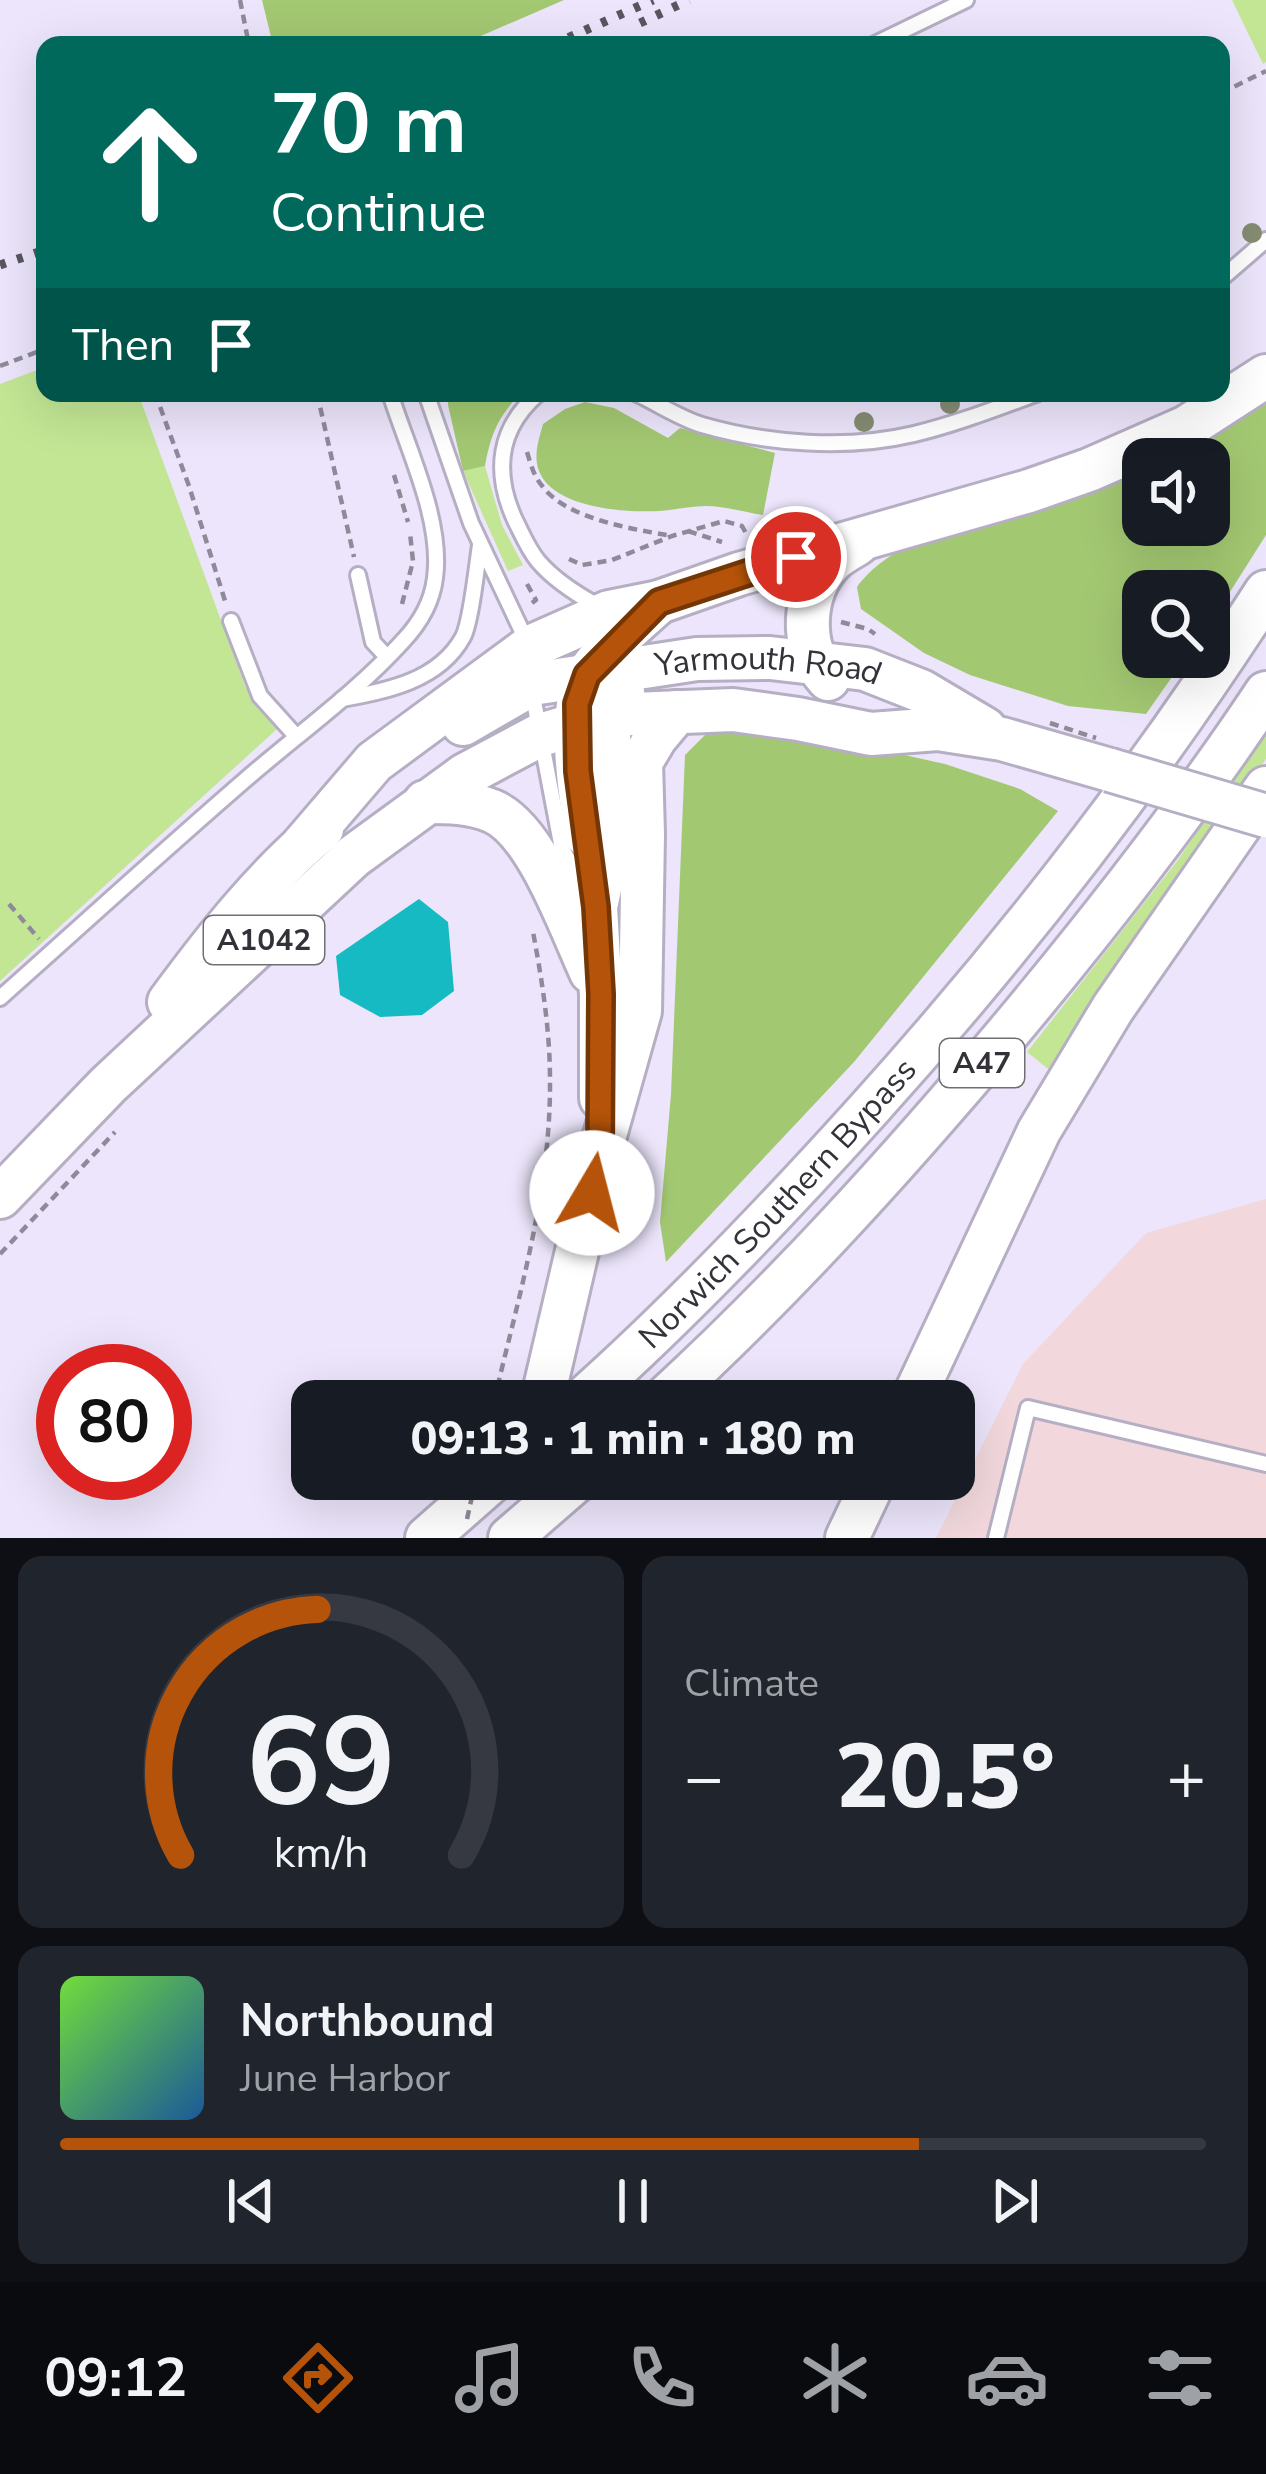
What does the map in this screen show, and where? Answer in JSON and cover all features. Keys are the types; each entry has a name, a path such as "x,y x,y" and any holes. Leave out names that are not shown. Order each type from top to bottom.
{"highway":[{"path":"1230,399 1266,376"},
{"path":"578,693 740,574 1029,491 1187,427 1226,402"},
{"path":"872,534 833,560 817,582 808,606 814,661 840,690 938,729"},
{"name":"Norwich Southern Bypass","path":"605,1380 784,1204 932,1039 1111,817 1266,592"},
{"name":"Yarmouth Road","path":"0,1197 107,1085 354,856 653,635 865,669 921,691 1002,739"},
{"path":"578,693 641,762"},
{"path":"547,1380 600,1153 640,1011 641,762 656,736 578,693"},
{"path":"578,693 609,847 596,907 600,1153"},
{"name":"Yarmouth Road","path":"107,1085 212,944 302,846 391,771 486,709 578,693 753,712 871,734 938,729 1002,739 1266,816"},
{"name":"Norwich Southern Bypass","path":"684,1380 835,1229 952,1098 1088,936 1266,693"},
{"name":"A47","path":"922,1380 1039,1131 1113,1008 1266,788"},
{"path":"425,802 466,803 514,825 538,859 601,994"},
{"name":"A47","path":"938,1380 982,1251"},
{"path":"427,1538 470,1500"},
{"path":"510,1538 518,1500"},
{"path":"510,1538 554,1500"},
{"path":"847,1538 865,1500"},
{"path":"877,1538 893,1500"}],"lane":[{"path":"892,36 966,0"},
{"path":"1230,271 1266,240"},
{"path":"0,998 342,699 406,639 427,609 436,556 426,502 393,402"},
{"path":"429,402 480,545 578,693 562,849 596,907"},
{"path":"531,402 516,418 501,453 505,496 529,549 541,566 574,593 653,635"},
{"path":"653,402 698,424 773,440 840,442 911,435 1013,402"},
{"path":"342,699 387,691 421,678 465,635 480,545"},
{"path":"358,574 373,641 387,657"},
{"path":"231,621 260,696 296,736"},
{"path":"996,1538 1028,1408 1266,1464"}],"path":[{"path":"240,0 247,36"},
{"path":"1230,89 1266,71"},
{"path":"0,366 36,352"},
{"path":"158,402 231,621"},
{"path":"319,402 358,574"},
{"path":"516,418 533,473 564,506 634,530 672,536"},
{"path":"373,641 395,619 412,561 410,528 390,460"},
{"path":"541,566 525,580 578,693"},
{"path":"9,904 51,952"},
{"path":"499,1380 535,1232 545,1157 550,1080 532,922"},
{"path":"0,1254 116,1130"},
{"path":"467,1519 471,1500"}],"shaded area":[{"path":"1266,1199 1266,1538 936,1538 955,1500 975,1500 975,1460 1023,1364 1146,1233"}],"green space":[{"path":"262,0 564,0 481,36 271,36"},
{"path":"1232,0 1266,0 1263,64"},
{"path":"36,370 36,402 141,402 245,686 277,729 0,981 0,384"},
{"path":"1266,392 1266,535 1230,592 1230,570 1122,570 1122,678 1171,678 1146,714 1068,706 970,675 924,653 861,609 857,587 899,551 951,532 1060,504 1122,470 1122,546 1230,546 1230,438 1184,438"},
{"path":"514,402 497,426 485,466 463,471 448,405"},
{"path":"585,402 614,408 668,438 680,428 775,453 763,515 713,506 628,511 592,506 559,493 537,465 543,424"},
{"path":"485,466 502,525 523,565 508,571 463,471"},
{"path":"773,726 945,764 1020,789 1058,811 854,1062 666,1262 660,1222 671,1094 685,755 713,727"},
{"path":"1266,730 1266,759 1052,1072 1027,1052 1178,860"}],"water":[{"path":"419,899 448,922 454,991 422,1015 380,1017 340,995 336,956"}],"railway":[{"path":"572,36 653,0"},
{"path":"640,23 689,0"},
{"path":"0,265 36,253"}],"route":[{"path":"592,1193 600,1153 601,994 596,907 578,771 577,704 587,675 659,602 796,557"}]}
